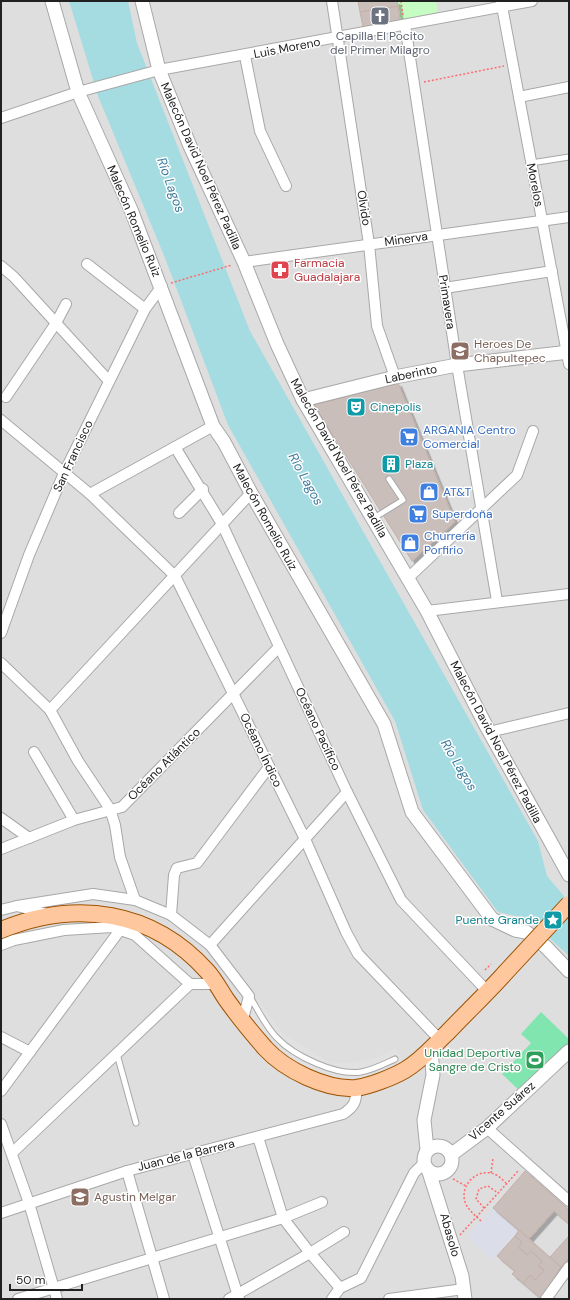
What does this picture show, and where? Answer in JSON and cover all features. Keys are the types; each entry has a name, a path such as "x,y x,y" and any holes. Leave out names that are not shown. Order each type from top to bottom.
{"main road":[{"path":"1,930 36,919 79,913 120,916 149,926 180,947 208,972 266,1048 288,1066 307,1077 328,1084 356,1088 389,1078 421,1060 488,992 569,904"}],"street":[{"name":"Malecón Romelio Ruiz","path":"52,1 83,91 132,212 166,284 213,426 224,442 251,493 384,724 412,812 492,919 515,930 526,932 546,947 569,971"},
{"name":"Malecón David Noel Pérez Padilla","path":"142,1 155,71 190,146 238,263 303,400 427,611 489,732 569,875"},
{"name":"Olvido","path":"332,1 370,244 377,326 395,377"},
{"name":"Luis Moreno","path":"1,118 83,91 155,71 245,56 405,25 501,4 532,1"},
{"name":"Morelos","path":"501,4 568,356"},
{"name":"Primavera","path":"405,25 457,365 496,601"},
{"path":"245,56 260,131 286,186"},
{"path":"519,97 569,87"},
{"name":"Minerva","path":"238,263 569,217"},
{"path":"87,264 145,309"},
{"path":"1,266 14,278 109,381"},
{"path":"445,288 552,271"},
{"name":"San Francisco","path":"1,633 29,555 64,473 145,309 166,284"},
{"path":"6,397 56,323 66,304"},
{"name":"Laberinto","path":"303,400 395,377 457,365 568,356"},
{"path":"1,420 64,473"},
{"path":"90,494 213,426"},
{"path":"408,578 517,476 533,431"},
{"name":"Océano Pacífico","path":"175,447 203,490 222,524 347,792 401,900 488,992"},
{"name":"Océano Índico","path":"64,473 90,494 175,576 305,839 346,932 358,954 435,1045"},
{"path":"179,513 203,490"},
{"path":"50,710 251,493"},
{"path":"427,611 496,601 569,594"},
{"name":"Océano Atlántico","path":"1,849 74,820 110,809 122,807 279,647"},
{"path":"1,663 50,710 78,761 110,809 115,824 120,857 135,900"},
{"path":"489,732 569,713"},
{"path":"34,752 74,820"},
{"path":"171,915 174,875 177,868 197,863 269,767"},
{"path":"210,945 347,792"},
{"path":"1,818 29,838"},
{"path":"1,910 93,894 135,900 171,915 210,945 249,996 243,1019"},
{"path":"17,906 55,916"},
{"path":"1,945 14,940 64,930 112,927 135,935 190,984 216,984"},
{"path":"1,1091 120,930"},
{"path":"12,1153 190,984"},
{"path":"1,1037 30,1052"},
{"path":"427,1167 424,1120 433,1075 435,1045"},
{"name":"Vicente Suárez","path":"452,1154 487,1128 569,1051"},
{"name":"Juan de la Barrera","path":"1,1213 127,1171 343,1114 353,1108 356,1097 356,1088"},
{"path":"1,1124 29,1203 56,1299"},
{"path":"487,1128 569,1201"},
{"path":"258,1137 283,1218 340,1288"},
{"path":"427,1150 436,1145 441,1145 452,1154 452,1163 448,1171 439,1174 427,1167"},
{"path":"192,1154 219,1238 235,1297 344,1232"},
{"path":"332,1299 340,1288 361,1278 414,1174 427,1167"},
{"name":"Abasolo","path":"427,1167 458,1264 464,1294"},
{"path":"127,1171 164,1299"},
{"path":"18,1299 283,1218 322,1202"},
{"path":"546,1299 569,1267"},
{"path":"388,1299 464,1294"}],"lane":[{"path":"531,163 569,157"},
{"path":"373,519 403,500 390,479"},
{"path":"249,996 277,1038 299,1055 313,1062 342,1071 360,1072 395,1059"},
{"path":"117,1054 136,1124"}],"path":[{"path":"401,1 405,25"},
{"path":"414,84 512,64"},
{"path":"166,284 238,263"},
{"path":"485,970 491,964"},
{"path":"491,1173 493,1158"},
{"path":"481,1221 468,1208 465,1201 466,1186 476,1175 491,1173 498,1176 507,1184"},
{"path":"463,1232 516,1174"},
{"path":"453,1179 466,1186"},
{"path":"484,1208 476,1198 479,1189 488,1186 498,1193"}],"shaded area":[{"path":"1,1 569,1 569,1299 1,1299"},
{"path":"258,1000 283,1034 329,1062 351,1063 377,1058 395,1048 405,1063 383,1073 358,1079 333,1079 313,1074 272,1047 257,1028 246,1009"},
{"path":"493,1208 519,1230 493,1260 467,1236"}],"green space":[{"path":"397,1 436,1 438,12 400,20"},
{"name":"Unidad Deportiva Sangre de Cristo","path":"541,1012 569,1039 569,1046 521,1092 502,1074 531,1043 521,1034"}],"water":[{"name":"Río Lagos","path":"69,1 128,1 137,43 250,331 538,841 547,876 569,902 569,956 529,919 498,912 423,810 395,721 228,425 165,258 98,96"}],"building":[{"path":"358,1 397,1 398,6 360,12"},
{"name":"Capilla El Pocito del Primer Milagro","path":"398,6 400,20 363,27 360,12"},
{"name":"Plaza","path":"398,383 455,522 412,561 314,405"},
{"path":"525,1171 569,1210 569,1224 554,1211 529,1239 493,1208"},
{"path":"519,1230 561,1267 541,1299 523,1283 530,1275 535,1280 544,1270 538,1266 542,1261 531,1251 527,1255 518,1247 522,1242 515,1236"},
{"path":"515,1236 522,1242 518,1247 527,1255 531,1251 542,1261 538,1266 544,1270 535,1280 530,1275 523,1283 512,1274 515,1271 497,1256"},
{"path":"569,1236 569,1258 561,1267 550,1257"}],"place":[{"name":"Capilla El Pocito del Primer Milagro","path":"380,16"},
{"name":"Farmacia Guadalajara","path":"280,270"},
{"name":"Heroes De Chapultepec","path":"460,351"},
{"name":"Cinepolis","path":"356,407"},
{"name":"ARGANIA Centro Comercial","path":"409,437"},
{"name":"Plaza","path":"391,464"},
{"name":"AT&T","path":"429,492"},
{"name":"Superdoña","path":"418,514"},
{"name":"Churrería Porfirio","path":"410,543"},
{"name":"Puente Grande","path":"553,920"},
{"name":"Unidad Deportiva Sangre de Cristo","path":"535,1060"},
{"name":"Agustin Melgar","path":"80,1197"}]}
